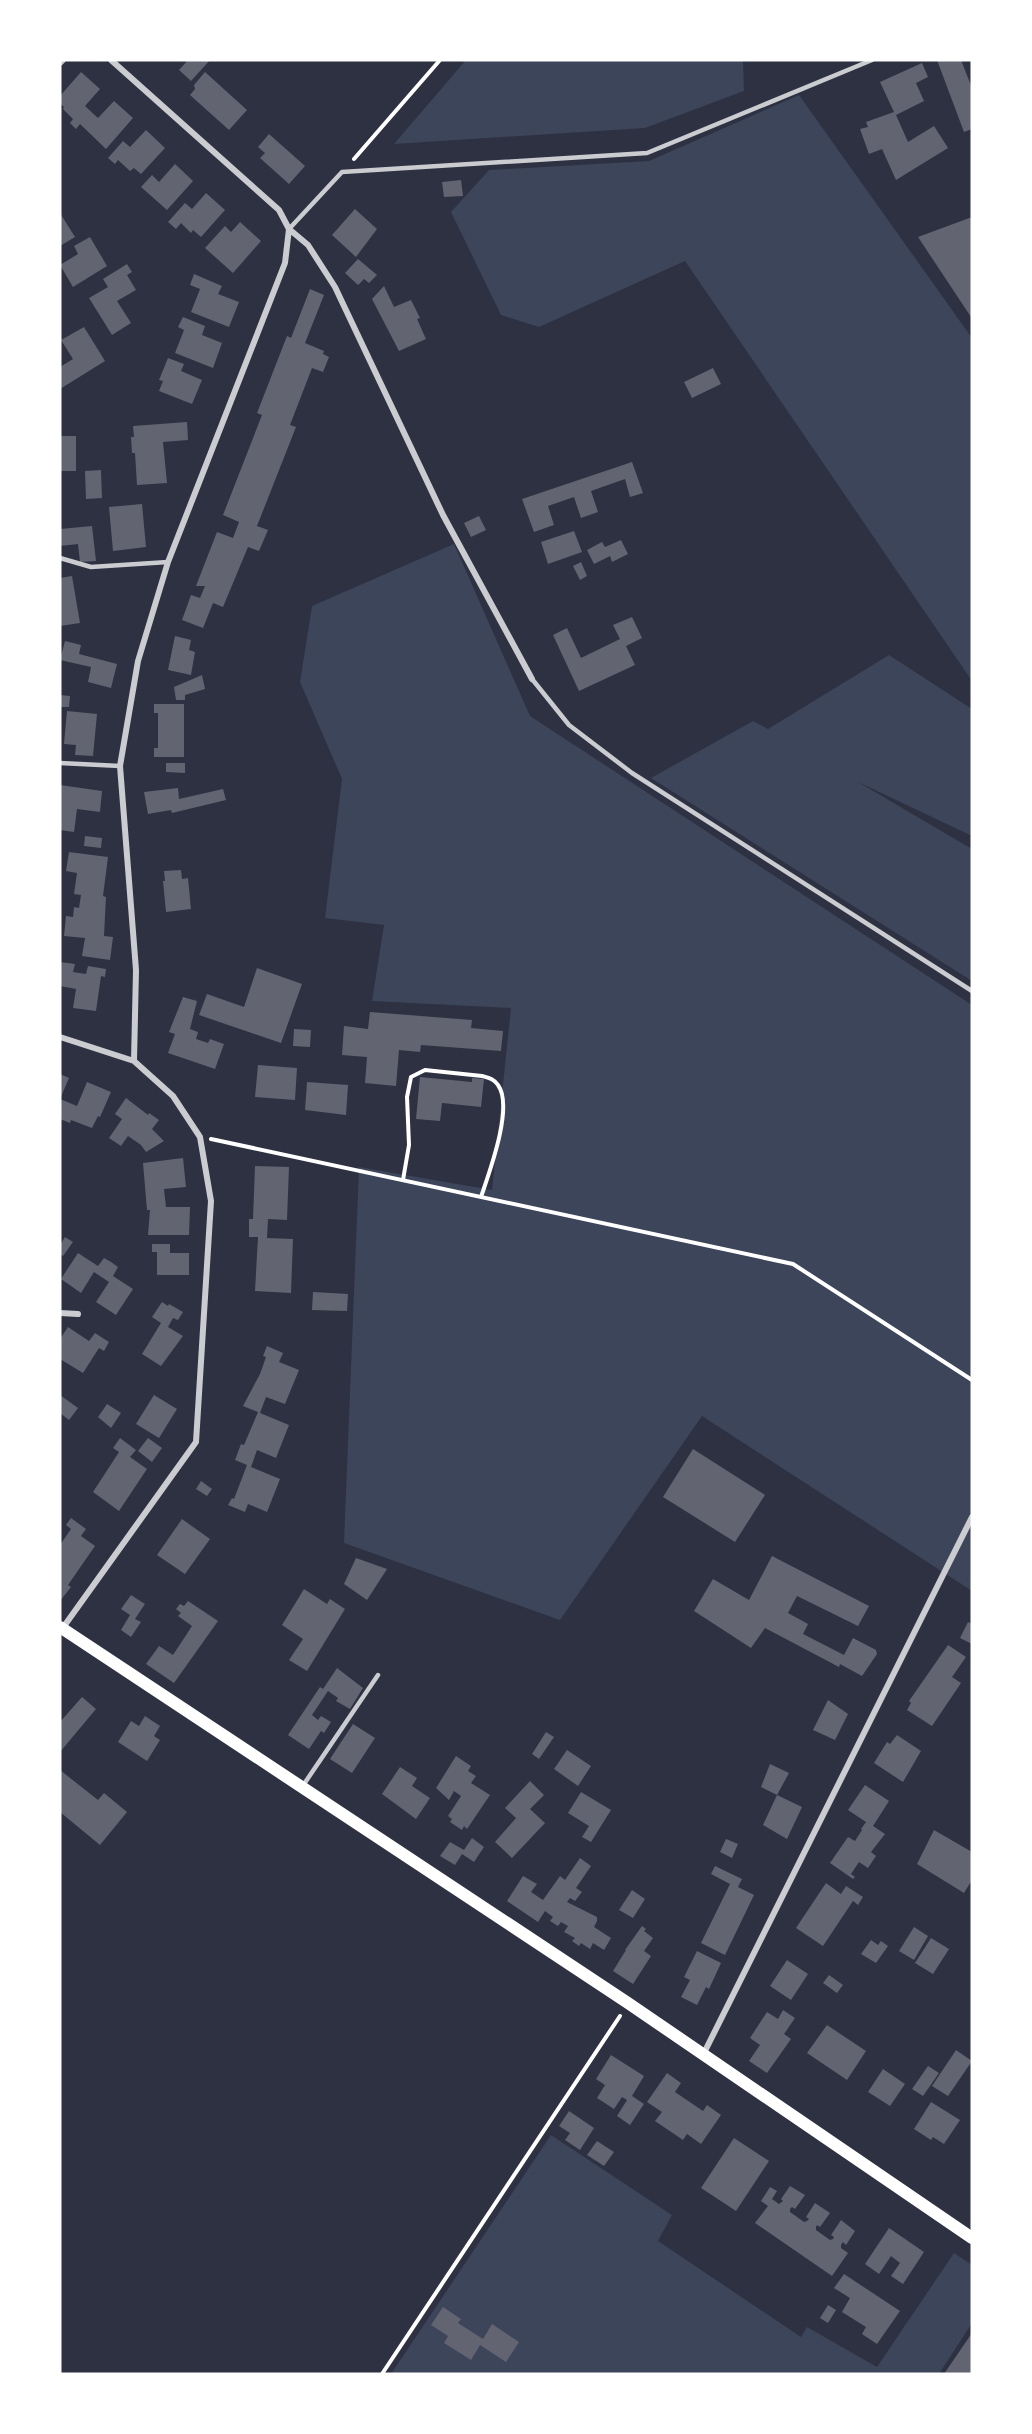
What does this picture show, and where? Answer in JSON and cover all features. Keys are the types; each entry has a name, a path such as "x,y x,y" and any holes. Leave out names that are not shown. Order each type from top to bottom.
{"main road":[{"path":"61,1628 628,2003 972,2238"}],"street":[{"path":"111,60 279,210 289,229 308,245 335,288 443,515 532,679"},
{"path":"134,1061 136,970 120,766 138,662 168,562 285,263 289,229"},
{"path":"60,1037 134,1061 173,1096 200,1137 211,1201 196,1442 61,1628"},
{"path":"60,1313 78,1314"},
{"path":"703,2056 972,1517"}],"lane":[{"path":"289,229 342,172 647,153 872,60"},
{"path":"60,558 91,567 168,562"},
{"path":"532,679 569,725 632,773 972,991"},
{"path":"60,763 120,766"},
{"path":"302,1786 378,1675"}],"path":[{"path":"342,172 440,60"},
{"path":"403,1180 409,1145 407,1097 411,1077 425,1070 482,1076 491,1078 498,1085 503,1102 503,1116 481,1197"},
{"path":"200,1137 793,1264 972,1380"},
{"path":"382,2374 628,2003"}],"shaded area":[{"path":"466,60 743,60 744,91 645,128 394,144"},
{"path":"799,95 972,338 972,681 685,261 539,327 501,315 451,212 489,170 649,161"},
{"path":"454,544 530,716 972,1005 972,1591 702,1416 560,1620 344,1543 359,1167 492,1190 511,1008 372,1001 384,925 325,918 342,779 300,682 312,606"},
{"path":"889,655 972,709 972,836 858,782 972,849 972,981 651,778 753,721 768,729"},
{"path":"551,2135 672,2215 658,2241 801,2337 807,2327 877,2367 954,2253 972,2265 972,2323 939,2374 391,2374"}],"building":[{"path":"188,60 210,60 191,81 179,70"},
{"path":"937,60 961,60 972,88 972,129 964,132"},
{"path":"922,63 928,77 916,83 924,101 896,115 908,142 934,126 948,148 896,180 882,149 869,154 860,129 868,127 866,122 894,112 880,82"},
{"path":"81,72 100,89 85,106 98,118 114,101 133,118 106,149 80,124 76,129 70,123 73,119 60,103 60,96"},
{"path":"205,72 247,110 229,130 190,95 195,89 194,85"},
{"path":"146,130 165,148 141,174 134,168 130,171 118,160 115,164 108,158 123,141 130,147"},
{"path":"269,134 305,166 289,184 260,158 265,153 258,147"},
{"path":"175,164 193,181 167,210 141,187 152,175 159,182"},
{"path":"461,180 463,196 444,197 442,182"},
{"path":"206,193 225,210 201,237 193,230 191,233 181,223 176,229 168,222 185,203 192,209"},
{"path":"355,209 377,229 356,257 332,235"},
{"path":"60,213 75,237 60,246"},
{"path":"972,217 972,316 971,317 918,237"},
{"path":"240,222 261,241 233,273 205,248 225,226 231,232"},
{"path":"90,237 107,266 73,287 60,265 78,254 74,246"},
{"path":"358,259 377,275 369,283 364,279 358,285 345,273"},
{"path":"127,264 132,272 127,275 136,290 117,301 131,323 112,335 89,298 108,287 103,279"},
{"path":"194,274 222,286 218,294 239,302 229,327 191,312 200,289 190,285"},
{"path":"384,286 394,307 411,300 420,318 417,319 426,339 399,351 372,299"},
{"path":"310,289 324,295 305,343 324,351 323,354 329,357 323,372 312,368 290,425 296,427 257,526 268,530 259,551 248,547 223,607 213,603 203,628 182,620 191,595 200,598 205,586 196,586 217,532 233,538 239,522 223,515 262,415 257,413 287,336 291,338"},
{"path":"183,317 205,326 202,335 222,343 213,368 175,353 184,330 178,327"},
{"path":"84,327 105,361 60,389 60,367 73,359 61,340"},
{"path":"168,358 184,364 181,371 202,380 192,404 159,391 163,381 159,380"},
{"path":"713,368 721,384 692,398 684,382"},
{"path":"187,422 188,440 163,442 167,483 137,485 135,453 132,453 133,426"},
{"path":"60,436 76,436 76,471 60,471"},
{"path":"632,462 643,493 630,497 625,479 591,491 598,512 581,518 574,497 548,506 554,525 534,532 522,499"},
{"path":"101,470 102,498 86,499 85,471"},
{"path":"142,504 146,547 113,551 109,507"},
{"path":"479,516 486,530 471,537 464,523"},
{"path":"92,526 96,561 80,562 78,544 60,546 60,529"},
{"path":"574,531 582,552 548,564 541,542"},
{"path":"621,540 628,554 612,562 610,556 594,564 587,550 602,542 605,547"},
{"path":"581,562 587,576 580,580 573,566"},
{"path":"72,576 80,623 60,626 60,578"},
{"path":"632,617 642,638 626,646 635,665 579,691 553,635 567,628 581,658 620,639 613,625"},
{"path":"175,636 191,640 189,650 195,652 191,675 168,670"},
{"path":"65,641 81,645 79,654 117,664 111,688 88,682 91,667 60,660"},
{"path":"202,675 205,689 185,695 185,700 176,700 174,687"},
{"path":"60,695 70,696 69,707 60,707"},
{"path":"154,704 184,704 184,757 154,757 154,748 158,748 158,713 154,713"},
{"path":"67,711 97,714 93,756 75,755 76,745 64,744"},
{"path":"166,763 185,763 185,773 166,772"},
{"path":"60,785 102,791 100,812 77,809 74,832 60,830"},
{"path":"178,788 179,799 223,789 226,800 172,813 171,810 148,814 144,792"},
{"path":"85,836 102,838 101,848 84,846"},
{"path":"69,852 108,857 103,896 106,897 104,936 113,937 110,960 82,956 85,938 64,936 66,916 73,917 74,907 79,908 81,895 74,894 77,873 66,871"},
{"path":"181,870 182,879 188,878 191,909 166,912 164,871"},
{"path":"60,962 75,964 73,972 86,974 88,966 106,969 105,977 101,976 96,1011 73,1008 76,989 60,986"},
{"path":"257,968 302,984 281,1043 199,1015 207,994 244,1007"},
{"path":"183,997 197,1001 190,1029 198,1032 196,1039 208,1043 210,1039 224,1044 215,1069 168,1053 175,1034 169,1032"},
{"path":"370,1012 472,1020 471,1028 503,1031 501,1051 421,1045 420,1052 399,1050 396,1086 365,1083 367,1057 342,1055 344,1026 368,1029"},
{"path":"294,1029 311,1030 310,1047 293,1046"},
{"path":"258,1065 297,1068 295,1100 255,1097"},
{"path":"60,1074 69,1078 60,1099"},
{"path":"420,1077 472,1082 472,1078 484,1079 481,1107 442,1103 440,1121 416,1119"},
{"path":"87,1082 111,1092 100,1117 98,1116 92,1128 71,1120 70,1123 60,1119 60,1099 77,1106"},
{"path":"307,1082 348,1085 346,1115 305,1110"},
{"path":"126,1098 148,1115 149,1113 159,1120 152,1129 164,1141 146,1152 141,1145 128,1136 121,1146 109,1138 122,1119 115,1114"},
{"path":"183,1158 186,1187 164,1189 166,1207 190,1207 189,1235 148,1235 150,1210 147,1210 143,1163"},
{"path":"255,1166 289,1167 287,1220 268,1219 267,1238 293,1239 291,1293 255,1291 258,1237 249,1237 249,1219 253,1219"},
{"path":"65,1237 73,1242 63,1256 60,1254 60,1245"},
{"path":"152,1244 170,1244 170,1253 189,1253 189,1275 157,1275 157,1252 152,1252"},
{"path":"78,1253 98,1266 104,1258 111,1262 118,1267 113,1276 133,1289 116,1315 96,1302 109,1282 94,1272 81,1293 61,1279"},
{"path":"313,1292 348,1294 347,1311 312,1310"},
{"path":"162,1302 183,1312 178,1320 173,1318 168,1327 183,1336 161,1366 142,1354 161,1323 152,1317"},
{"path":"68,1327 89,1341 95,1333 109,1342 104,1351 99,1348 83,1373 60,1359 60,1339"},
{"path":"267,1346 283,1353 279,1362 299,1370 285,1404 266,1397 260,1413 289,1425 276,1458 257,1450 251,1467 280,1479 267,1512 248,1504 245,1512 228,1505 232,1498 234,1499 247,1465 235,1460 258,1412 243,1406 260,1374"},
{"path":"60,1395 78,1408 69,1420 60,1413"},
{"path":"154,1395 177,1409 159,1438 136,1424"},
{"path":"107,1404 121,1413 111,1428 98,1417"},
{"path":"120,1438 136,1450 130,1457 147,1469 119,1511 93,1492 119,1452 113,1448"},
{"path":"148,1438 162,1448 152,1462 138,1451"},
{"path":"693,1449 765,1495 735,1542 663,1497"},
{"path":"201,1481 212,1489 207,1496 196,1489"},
{"path":"71,1518 86,1529 81,1536 95,1546 68,1585 71,1587 60,1601 60,1545 71,1529 66,1525"},
{"path":"182,1519 210,1539 185,1574 157,1555"},
{"path":"772,1556 869,1606 858,1626 797,1596 788,1613 808,1624 803,1634 844,1655 853,1638 876,1650 877,1654 862,1676 840,1664 839,1667 765,1628 751,1648 694,1611 713,1579 749,1600"},
{"path":"356,1558 387,1569 367,1600 344,1584"},
{"path":"304,1589 327,1604 330,1599 345,1609 307,1671 289,1660 303,1639 282,1625"},
{"path":"131,1595 145,1604 135,1619 141,1622 131,1637 121,1630 130,1615 121,1609"},
{"path":"188,1601 218,1621 174,1683 146,1664 159,1646 173,1655 192,1626 178,1616 181,1613 176,1609 180,1604 184,1606"},
{"path":"968,1622 972,1624 972,1644 960,1638"},
{"path":"948,1645 966,1657 952,1677 961,1683 932,1726 907,1710 911,1703 909,1701"},
{"path":"337,1668 363,1688 350,1709 336,1701 338,1698 328,1691 312,1715 318,1720 321,1716 331,1722 324,1733 321,1731 309,1749 288,1735 320,1687 323,1689"},
{"path":"82,1697 96,1709 60,1752 60,1722"},
{"path":"828,1700 848,1714 835,1740 813,1730"},
{"path":"145,1716 160,1726 154,1736 160,1740 147,1761 118,1742 131,1721 139,1726"},
{"path":"353,1724 375,1738 352,1773 330,1759"},
{"path":"546,1732 554,1737 539,1759 532,1754"},
{"path":"897,1735 921,1751 903,1782 874,1763 887,1742 890,1744"},
{"path":"567,1750 591,1766 578,1786 554,1769"},
{"path":"456,1756 471,1766 468,1771 476,1776 471,1783 490,1795 467,1829 464,1826 462,1830 450,1822 452,1819 448,1816 461,1796 454,1791 449,1800 436,1788"},
{"path":"770,1764 789,1773 777,1795 761,1787"},
{"path":"400,1767 417,1778 412,1786 430,1798 416,1819 382,1794"},
{"path":"60,1770 98,1800 104,1793 127,1812 100,1845 60,1812"},
{"path":"530,1781 544,1795 530,1809 545,1823 512,1858 495,1842 516,1818 505,1808"},
{"path":"865,1785 889,1801 873,1826 885,1834 871,1852 876,1856 868,1868 859,1862 851,1874 855,1877 853,1879 830,1863 848,1837 855,1841 866,1822 848,1810"},
{"path":"581,1792 611,1810 591,1842 582,1837 589,1826 568,1813"},
{"path":"777,1795 802,1807 787,1839 763,1825"},
{"path":"934,1830 972,1852 972,1880 964,1893 917,1864"},
{"path":"472,1838 484,1847 474,1862 462,1854 455,1865 440,1856 450,1842 464,1850"},
{"path":"726,1839 738,1844 732,1858 720,1852"},
{"path":"580,1858 591,1866 576,1888 582,1892 575,1901 570,1898 567,1902 597,1917 594,1927 611,1938 604,1950 593,1943 590,1949 581,1943 579,1946 572,1941 575,1938 564,1932 568,1926 561,1922 558,1926 550,1921 553,1917 545,1911 538,1922 507,1901 523,1876 537,1884 531,1892 543,1900 560,1876 565,1880"},
{"path":"715,1866 742,1879 738,1887 754,1895 725,1955 701,1943 730,1884 711,1874"},
{"path":"826,1883 841,1894 846,1886 863,1897 858,1905 853,1901 823,1946 796,1928"},
{"path":"632,1890 645,1899 633,1918 619,1910"},
{"path":"642,1926 646,1929 644,1931 653,1938 644,1951 651,1956 633,1984 613,1971"},
{"path":"914,1927 928,1936 914,1960 899,1951"},
{"path":"931,1938 949,1949 933,1974 915,1963"},
{"path":"871,1940 878,1945 881,1941 888,1946 876,1963 861,1954"},
{"path":"697,1951 721,1963 709,1989 706,1987 697,2005 681,1997 690,1980 684,1977"},
{"path":"787,1960 808,1974 791,2000 770,1986"},
{"path":"829,1975 843,1985 837,1993 823,1983"},
{"path":"783,2010 795,2018 784,2034 791,2039 767,2073 749,2061 760,2045 750,2038 767,2012 778,2019"},
{"path":"827,2025 866,2051 847,2080 807,2053"},
{"path":"956,2050 972,2061 948,2096 932,2086"},
{"path":"611,2055 644,2076 632,2096 644,2104 630,2125 617,2116 627,2100 622,2097 614,2109 597,2098 605,2085 596,2079"},
{"path":"928,2066 939,2073 923,2096 912,2089"},
{"path":"883,2069 905,2084 890,2106 868,2092"},
{"path":"667,2073 681,2083 675,2092 703,2111 707,2105 721,2115 701,2144 687,2134 683,2140 655,2121 662,2112 647,2102"},
{"path":"931,2102 960,2120 944,2144 933,2137 931,2140 914,2129"},
{"path":"569,2111 594,2128 580,2150 565,2140 570,2133 559,2126"},
{"path":"734,2138 769,2161 736,2211 701,2188"},
{"path":"597,2141 614,2152 604,2166 587,2155"},
{"path":"790,2186 805,2195 795,2209 792,2207 790,2209 790,2212 804,2222 809,2219 806,2217 815,2203 830,2213 820,2227 817,2225 816,2230 830,2240 833,2239 831,2235 841,2220 855,2231 846,2245 843,2242 841,2245 841,2248 848,2253 832,2276 755,2223 768,2206 761,2201 770,2187 777,2191 772,2199 779,2204 783,2201 781,2199"},
{"path":"889,2228 924,2252 903,2284 891,2276 900,2263 891,2256 879,2274 865,2264"},
{"path":"844,2274 900,2311 877,2344 862,2334 866,2327 842,2312 850,2298 834,2288"},
{"path":"828,2305 836,2310 828,2323 820,2318"},
{"path":"443,2307 461,2319 458,2323 483,2339 492,2324 519,2342 506,2362 480,2345 471,2360 444,2343 448,2336 431,2325"},
{"path":"972,2333 972,2374 944,2374"}]}
